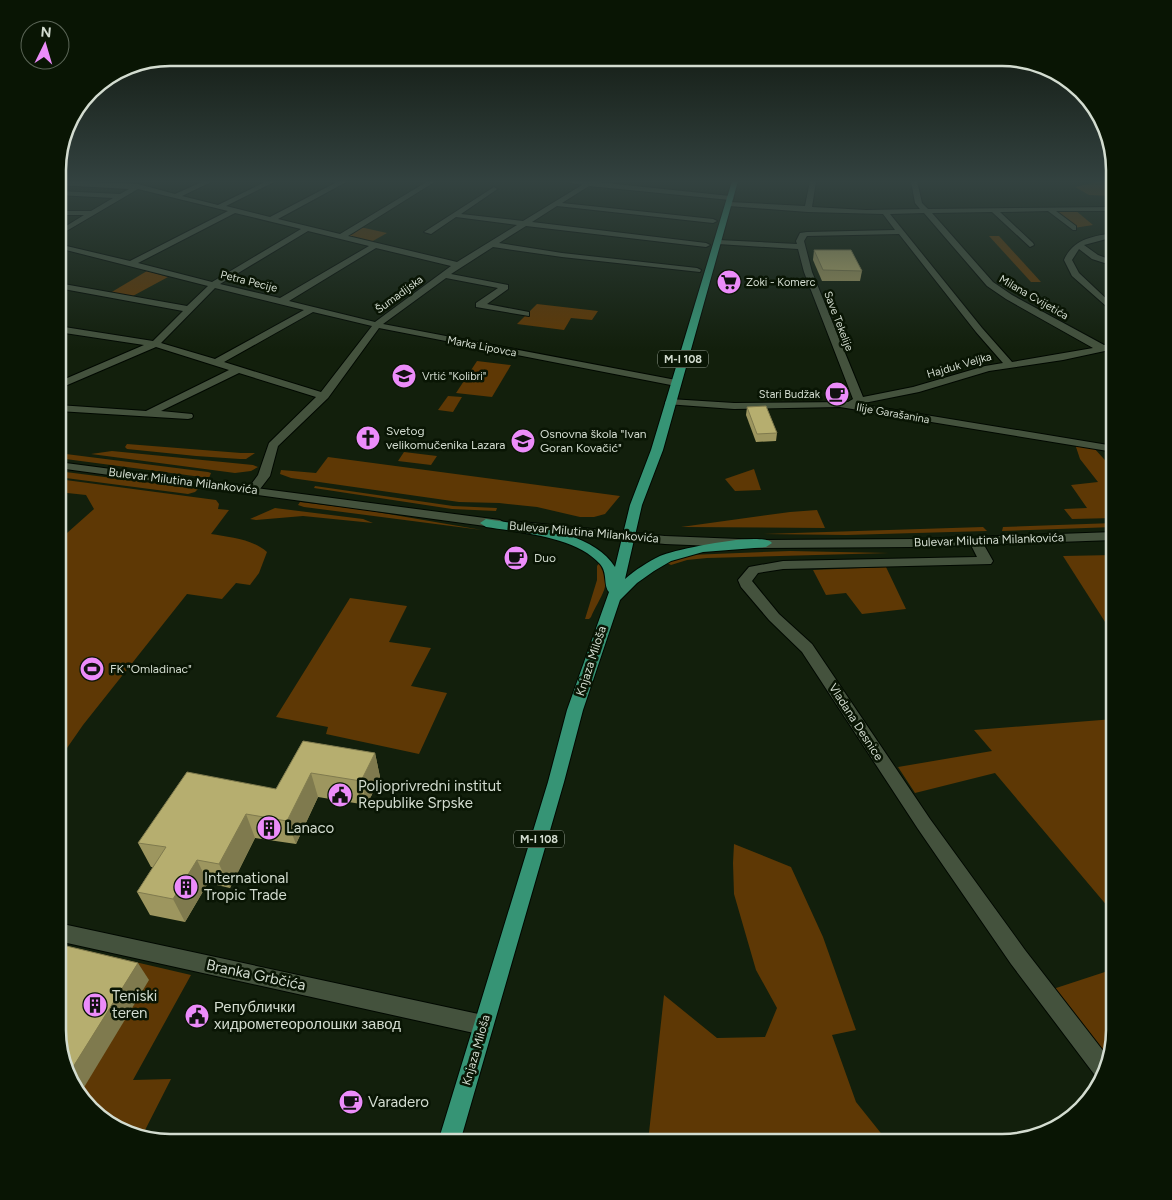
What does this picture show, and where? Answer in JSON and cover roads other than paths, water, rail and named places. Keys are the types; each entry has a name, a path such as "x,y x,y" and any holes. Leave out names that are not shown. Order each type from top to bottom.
{"main road":[{"name":"Knjaza Miloša","path":"451,1134 556,782 575,710 614,599 636,505 657,450 719,237"},
{"path":"486,523 569,540 595,552 607,564 612,574 614,599"},
{"path":"614,599 630,580 641,571 670,557 698,549 766,543"}],"street":[{"path":"131,264 182,237"},
{"path":"66,383 155,344 214,284 293,237"},
{"path":"341,237 458,265"},
{"name":"Šumadijska","path":"377,324 458,265 502,237"},
{"path":"640,237 706,245"},
{"path":"718,242 802,247 800,241 802,237"},
{"path":"905,237 1009,364"},
{"name":"Milana Cvijetića","path":"949,237 997,290 1103,348"},
{"path":"1022,237 1030,245"},
{"path":"1106,237 1079,246 1071,251 1069,257 1069,264 1075,274 1106,303"},
{"path":"491,244 562,255 697,270"},
{"path":"282,301 375,245"},
{"path":"1079,246 1095,257 1106,261"},
{"name":"Save Tekelije","path":"802,247 808,272 859,402"},
{"name":"Petra Pecije","path":"66,248 377,324"},
{"path":"1069,257 1095,257"},
{"path":"444,275 505,287 479,305 526,314"},
{"path":"66,286 188,309"},
{"path":"217,362 312,309"},
{"path":"253,490 264,476 273,445 324,396 377,324"},
{"name":"Marka Lipovca","path":"377,324 676,384"},
{"path":"66,330 155,344 324,396"},
{"path":"66,333 70,331"},
{"name":"Hajduk Veljka","path":"840,404 859,402 914,390 976,371 1009,364 1063,357 1106,347"},
{"path":"148,414 239,370"},
{"name":"Ilije Garašanina","path":"670,402 734,406 840,404 1106,448"},
{"path":"66,409 188,416"},
{"name":"Bulevar Milutina Milankovića","path":"66,465 486,523 714,543 974,541 1106,536"},
{"name":"Vladana Desnice","path":"974,541 986,561 768,566 754,570 745,580 746,584 766,608 807,648 924,824 1018,957 1100,1064"},
{"name":"Branka Grbčića","path":"66,934 483,1025"}],"place":[{"name":"Zoki - Komerc","path":"729,282"},
{"name":"Vrtić \"Kolibri\"","path":"404,376"},
{"name":"Stari Budžak","path":"837,394"},
{"name":"Svetog velikomučenika Lazara","path":"368,438"},
{"name":"Osnovna škola \"Ivan Goran Kovačić\"","path":"523,441"},
{"name":"Duo","path":"516,558"},
{"name":"FK \"Omladinac\"","path":"92,669"},
{"name":"Poljoprivredni institut Republike Srpske","path":"340,795"},
{"name":"Lanaco","path":"269,828"},
{"name":"International Tropic Trade","path":"186,887"},
{"name":"Teniski teren","path":"95,1005"},
{"name":"Републички хидрометеоролошки завод","path":"197,1016"},
{"name":"Varadero","path":"351,1102"}]}
